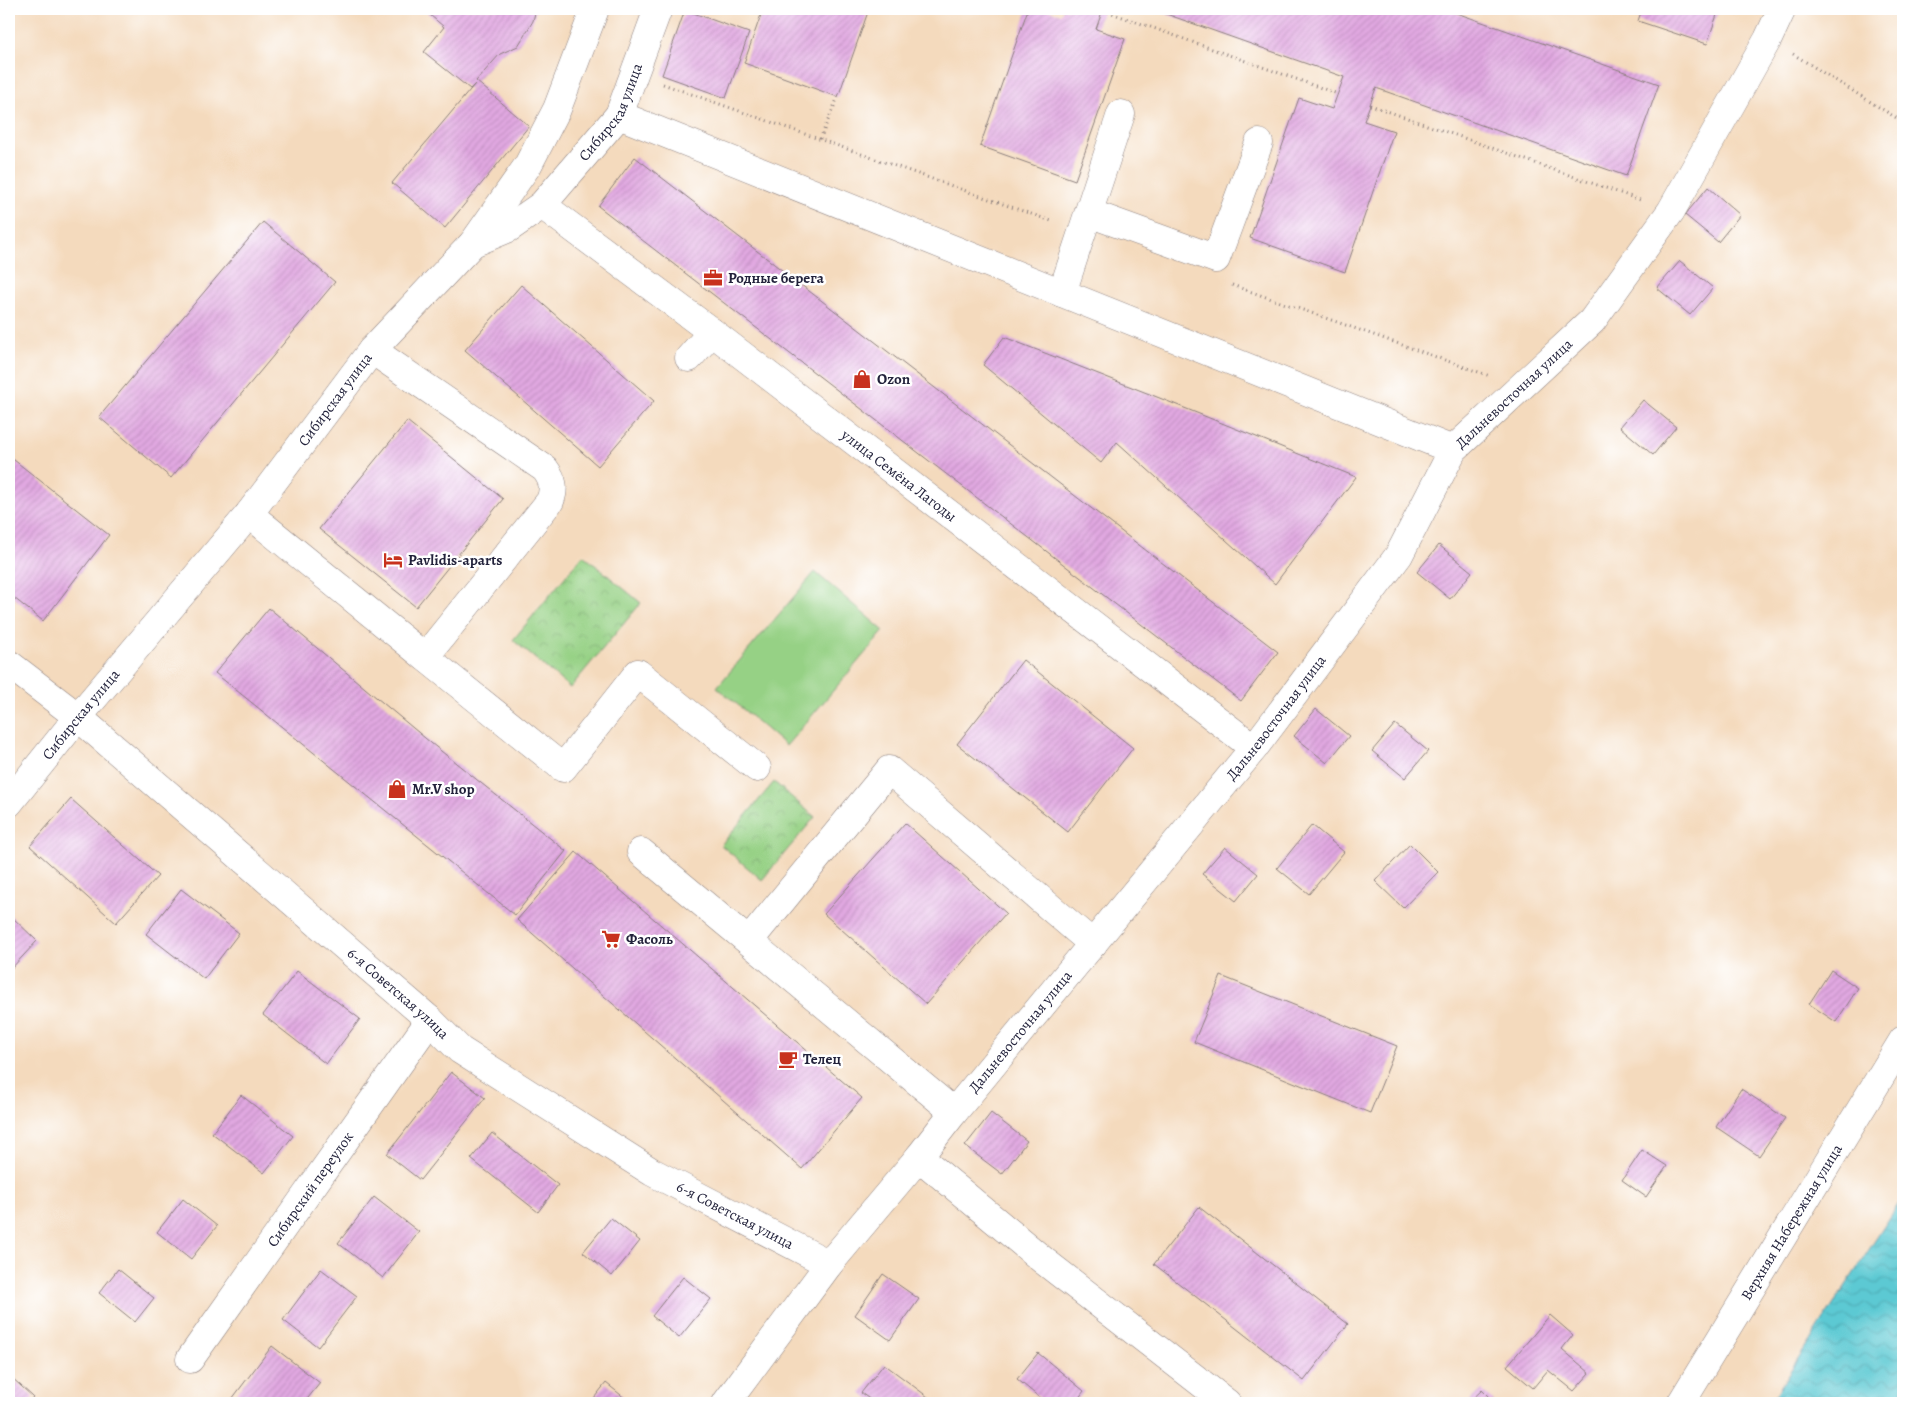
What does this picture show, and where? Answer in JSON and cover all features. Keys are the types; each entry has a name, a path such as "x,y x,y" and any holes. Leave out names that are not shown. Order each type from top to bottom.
{"street":[{"path":"473,243 528,165 557,110 595,9"},
{"name":"Сибирская улица","path":"9,803 78,717 248,514 372,350 473,243 509,228 542,205 619,116 658,9"},
{"name":"Дальневосточная улица","path":"726,1403 829,1264 1254,748 1399,555 1453,450 1592,321 1671,211 1768,39 1782,9"},
{"path":"1062,293 1121,114"},
{"path":"619,116 1453,450"},
{"path":"1088,213 1216,259 1259,143"},
{"name":"улица Семёна Лагоды","path":"542,205 712,332 1254,748"},
{"path":"689,358 712,332"},
{"path":"372,350 545,469 553,484 550,501 425,657"},
{"path":"248,514 564,768 638,673 757,768"},
{"name":"6-я Советская улица","path":"9,664 78,717 430,1020 460,1050 652,1172 829,1264"},
{"path":"749,942 889,770 1092,944"},
{"path":"642,852 954,1112"},
{"name":"Сибирский переулок","path":"190,1359 430,1020"},
{"name":"Верхняя Набережная улица","path":"1681,1403 1903,1040"},
{"path":"919,1157 1044,1261 1227,1403"}],"path":[{"path":"1103,10 1338,94"},
{"path":"1768,39 1903,122"},
{"path":"820,140 838,96"},
{"path":"1370,105 1671,211"}],"green space":[{"path":"583,555 641,603 570,688 513,640"},
{"path":"815,572 884,631 786,746 717,687"},
{"path":"774,782 815,817 762,880 721,845"}],"water":[{"path":"1903,1197 1903,1403 1770,1403"}],"building":[{"path":"423,9 536,9 533,21 518,46 500,54 476,81 529,126 445,228 392,183 475,84 470,89 424,52 444,27"},
{"path":"763,9 869,9 838,97 744,63"},
{"path":"1028,9 1045,9 1061,14 1063,9 1103,9 1096,29 1125,39 1075,180 980,146"},
{"path":"1152,9 1445,9 1659,84 1626,176 1376,88 1364,121 1394,131 1345,272 1250,238 1299,98 1332,109 1344,77"},
{"path":"1642,9 1719,9 1707,44 1638,21"},
{"path":"685,10 749,33 726,98 662,75"},
{"path":"635,157 1278,652 1241,701 598,206"},
{"path":"1708,187 1740,215 1718,242 1685,215"},
{"path":"263,222 335,282 171,478 99,417"},
{"path":"1680,261 1713,288 1690,315 1657,288"},
{"path":"521,285 654,401 598,466 465,350"},
{"path":"1004,337 1356,477 1275,584 1117,442 1101,463 983,365"},
{"path":"1643,400 1676,427 1653,455 1620,427"},
{"path":"407,421 503,499 416,607 319,529"},
{"path":"9,456 109,535 43,621 9,594"},
{"path":"1439,545 1472,572 1450,599 1417,572"},
{"path":"269,608 431,743 566,851 515,915 215,673"},
{"path":"1023,660 1133,748 1068,832 957,744"},
{"path":"1316,709 1349,736 1327,763 1294,736"},
{"path":"1395,724 1428,751 1405,778 1372,751"},
{"path":"71,799 158,876 116,923 30,846"},
{"path":"905,823 1006,913 926,1004 824,914"},
{"path":"1312,825 1344,852 1309,894 1277,868"},
{"path":"1410,844 1438,872 1403,908 1375,881"},
{"path":"1225,847 1258,874 1236,901 1202,874"},
{"path":"576,852 862,1098 802,1169 517,920"},
{"path":"181,889 239,933 204,979 146,934"},
{"path":"9,914 37,941 9,971"},
{"path":"1831,970 1858,988 1836,1022 1809,1004"},
{"path":"297,971 360,1019 326,1064 263,1015"},
{"path":"1221,976 1397,1046 1370,1113 1194,1042"},
{"path":"451,1072 485,1098 420,1180 387,1154"},
{"path":"1741,1089 1785,1118 1759,1156 1716,1127"},
{"path":"241,1095 293,1136 264,1173 212,1133"},
{"path":"991,1113 1027,1141 1002,1174 965,1146"},
{"path":"492,1133 558,1185 538,1212 471,1159"},
{"path":"1642,1150 1667,1166 1646,1197 1622,1180"},
{"path":"374,1197 419,1232 383,1278 338,1243"},
{"path":"183,1199 217,1226 191,1259 157,1232"},
{"path":"1199,1207 1348,1324 1304,1381 1154,1264"},
{"path":"611,1218 640,1241 612,1276 583,1252"},
{"path":"118,1269 154,1298 135,1322 99,1293"},
{"path":"321,1269 357,1296 318,1347 283,1320"},
{"path":"883,1274 919,1299 890,1340 855,1315"},
{"path":"683,1277 711,1299 679,1338 652,1316"},
{"path":"1550,1315 1573,1335 1562,1349 1590,1373 1574,1391 1548,1370 1533,1388 1507,1366"},
{"path":"272,1346 320,1383 304,1403 238,1403 232,1399"},
{"path":"1038,1353 1084,1391 1075,1403 1046,1403 1017,1379"},
{"path":"884,1364 936,1403 875,1403 861,1393"},
{"path":"9,1375 33,1397 28,1403 9,1403"},
{"path":"606,1383 631,1403 590,1403"},
{"path":"1482,1390 1495,1403 1468,1403"}],"place":[{"name":"Родные берега","path":"713,278"},
{"name":"Ozon","path":"862,379"},
{"name":"Pavlidis-aparts","path":"393,560"},
{"name":"Mr.V shop","path":"397,789"},
{"name":"Фасоль","path":"611,939"},
{"name":"Телец","path":"788,1059"}]}
